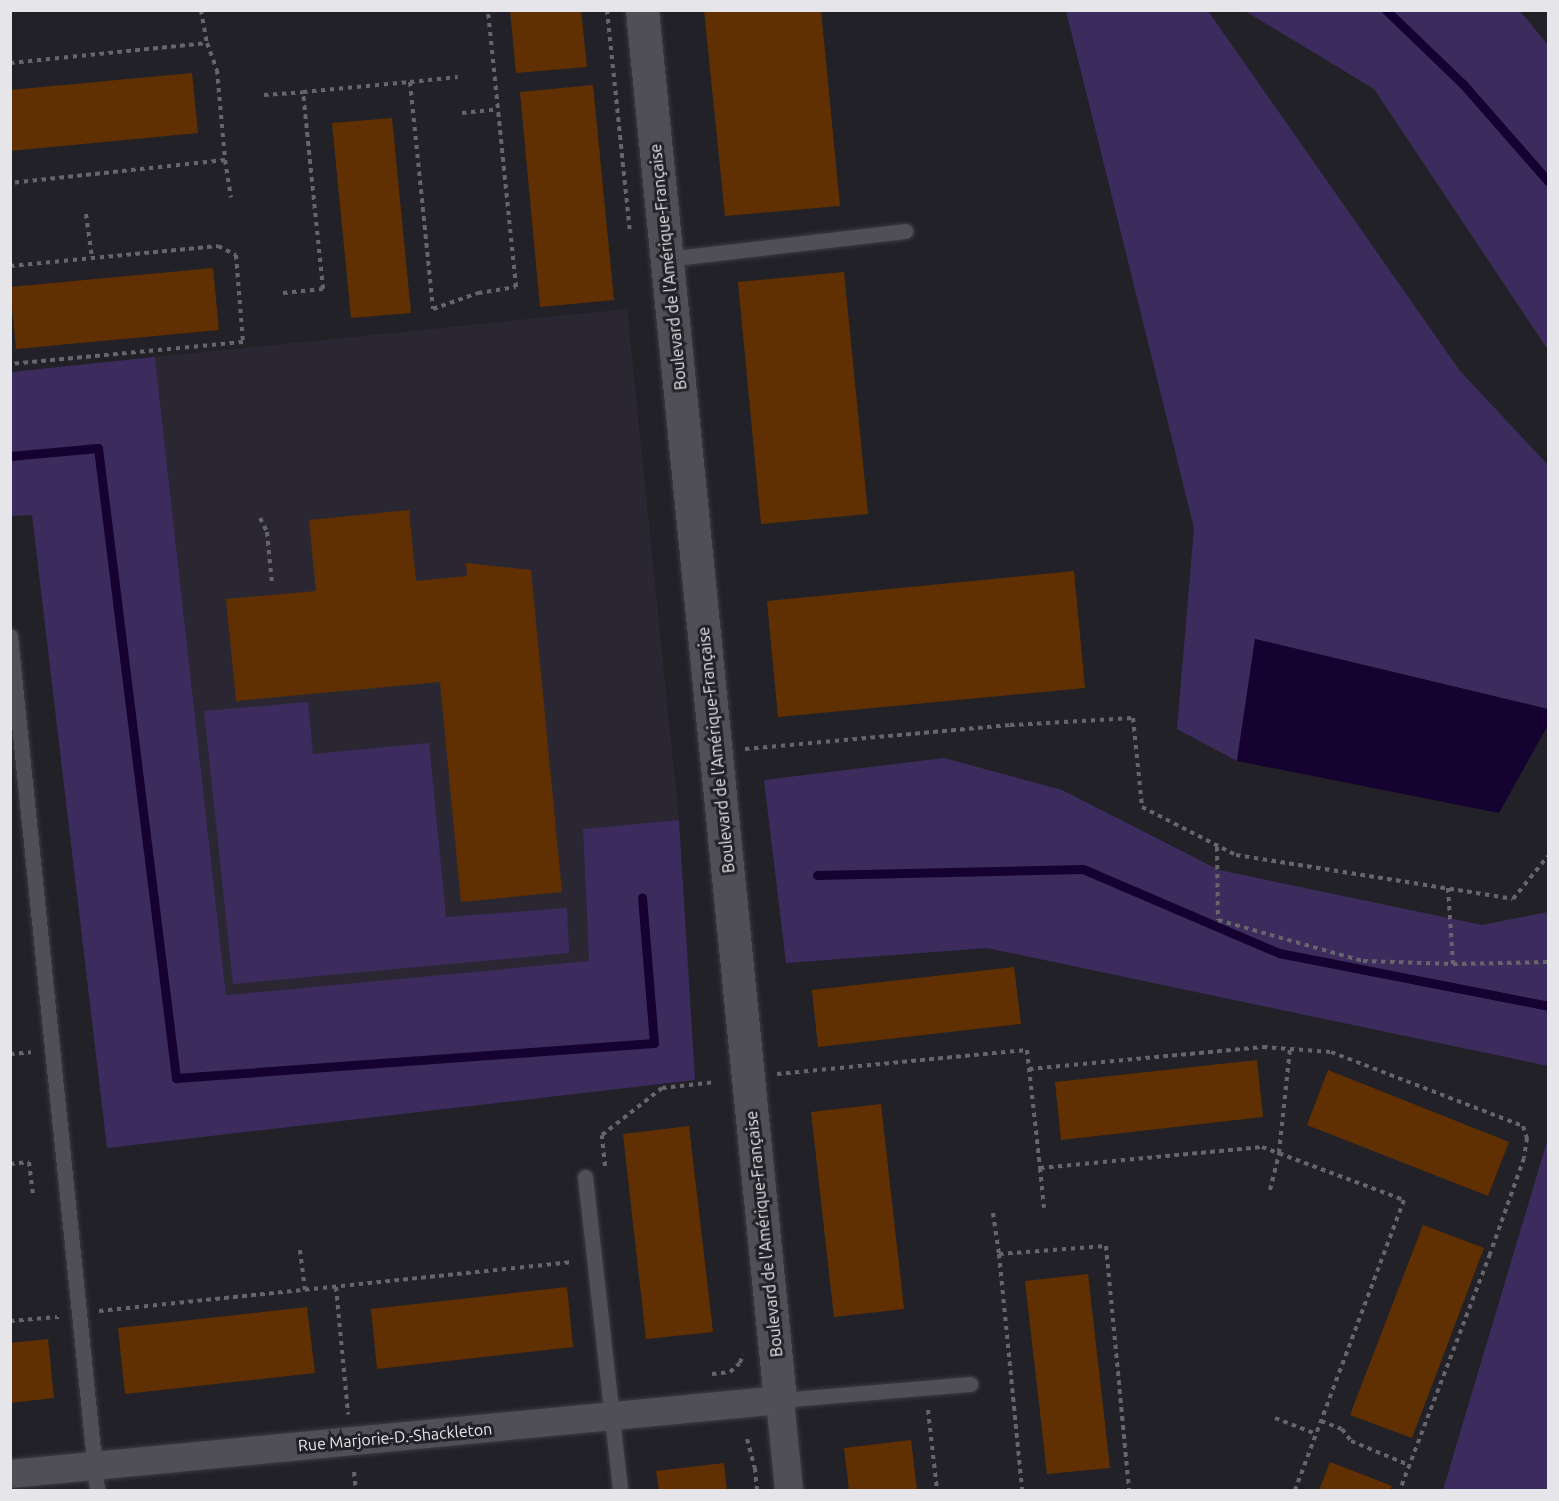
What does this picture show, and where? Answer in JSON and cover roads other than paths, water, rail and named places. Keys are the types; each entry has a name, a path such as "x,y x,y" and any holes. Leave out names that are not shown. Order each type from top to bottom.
{"street":[{"name":"Boulevard de l'Amérique-Française","path":"642,10 789,1491"},
{"name":"Rue Marjorie-D.-Shackleton","path":"10,1474 96,1478 614,1416 780,1400"}],"lane":[{"path":"667,259 905,231"},
{"path":"10,636 96,1478"},
{"path":"585,1177 614,1416 620,1491"},
{"path":"780,1400 970,1384"}],"waterway":[{"path":"1386,10 1463,84 1548,181"},
{"path":"10,456 98,448 176,1078 654,1043 642,897"},
{"path":"817,875 1083,869 1279,953 1548,1006"}]}
